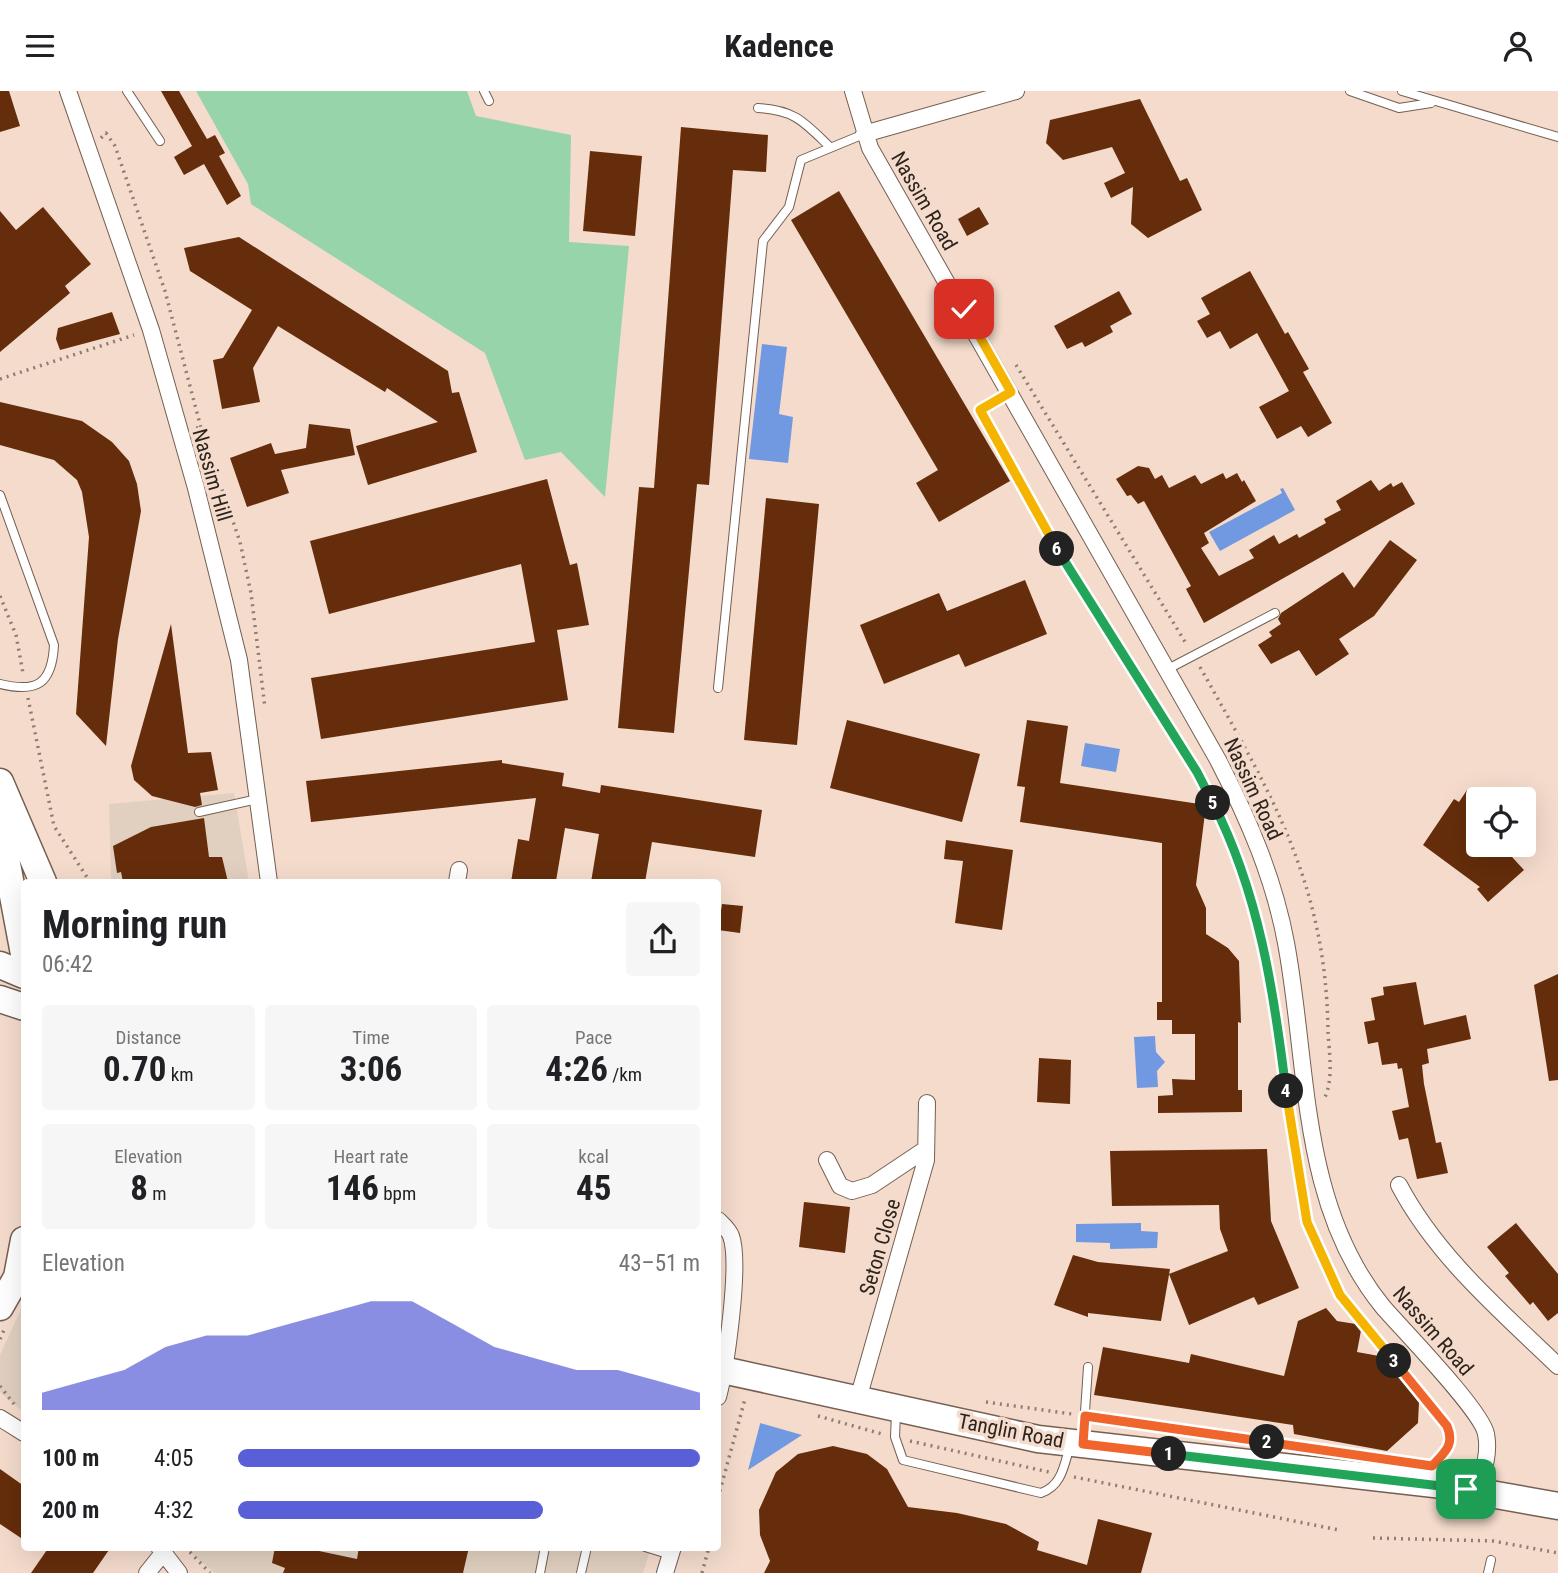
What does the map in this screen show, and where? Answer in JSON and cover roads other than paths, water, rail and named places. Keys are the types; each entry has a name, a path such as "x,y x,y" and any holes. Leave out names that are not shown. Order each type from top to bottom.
{"main road":[{"path":"0,782 42,879"},
{"path":"0,827 21,938"},
{"path":"0,965 21,974"},
{"path":"0,999 21,1006"},
{"path":"0,1307 17,1277 21,1256"},
{"name":"Tanglin Road","path":"721,1370 1038,1439 1477,1490 1558,1506"}],"street":[{"name":"Nassim Hill","path":"68,91 151,330 196,488 239,660 269,879"},
{"name":"Nassim Road","path":"853,91 864,134 909,219 1011,392 1236,796 1276,896 1296,1005 1317,1173 1328,1204 1373,1294 1480,1419 1488,1451 1477,1490"},
{"name":"Nassim Road","path":"864,134 1016,91"},
{"name":"Seton Close","path":"858,1399 926,1160 927,1103"},
{"path":"827,1160 840,1186 852,1191 872,1185 926,1149"},
{"path":"1399,1185 1418,1220 1473,1284 1558,1366"},
{"path":"721,1223 731,1234 735,1256 721,1362"},
{"path":"0,1418 21,1431"},
{"path":"147,1573 160,1551"},
{"path":"162,1551 179,1573"},
{"path":"665,1573 672,1551"}],"lane":[{"path":"127,91 160,141"},
{"path":"484,91 489,101"},
{"path":"1350,91 1399,108 1434,103"},
{"path":"1402,92 1558,137"},
{"path":"758,108 782,110 798,117 830,147"},
{"path":"718,688 763,241 789,207 801,160 864,134"},
{"path":"0,495 54,645 53,665 45,680 26,689 0,684"},
{"path":"1166,670 1275,613"},
{"path":"200,812 258,799"},
{"path":"896,1408 895,1437 903,1460 1041,1493 1053,1489 1077,1443 1085,1416 1088,1367"},
{"path":"540,1573 544,1551"},
{"path":"581,1573 586,1551"},
{"path":"1488,1573 1491,1560"}],"water":[{"path":"762,344 787,347 779,414 793,417 788,463 749,459"},
{"path":"1283,488 1295,510 1220,551 1209,532 1282,493 1280,489"},
{"path":"1085,743 1120,749 1116,772 1081,766"},
{"path":"1155,1036 1156,1052 1165,1062 1157,1071 1158,1087 1137,1088 1134,1037"},
{"path":"1141,1223 1141,1231 1158,1232 1157,1248 1110,1249 1110,1243 1076,1242 1076,1224"},
{"path":"760,1424 802,1435 748,1470"}]}
